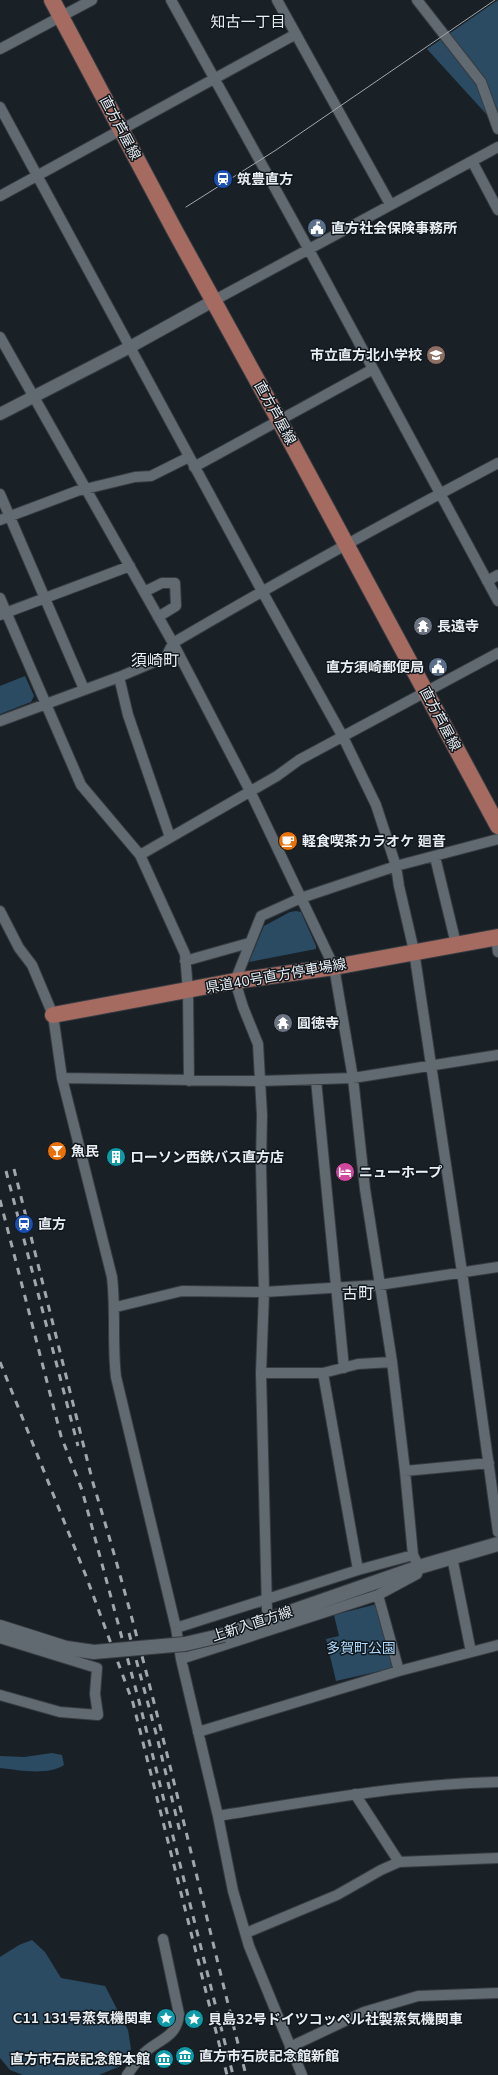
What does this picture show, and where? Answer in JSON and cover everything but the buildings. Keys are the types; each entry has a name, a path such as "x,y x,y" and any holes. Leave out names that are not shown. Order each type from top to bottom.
{"main road":[{"name":"直方芦屋線","path":"52,0 213,301 346,543 498,826"},
{"name":"県道40号直方停車場線","path":"53,1015 235,981 334,967 456,944 497,942"},
{"name":"上新入直方線","path":"0,1627 66,1648 94,1652 185,1644 224,1635 416,1561 452,1557 498,1544"}],"street":[{"path":"0,49 92,0"},
{"path":"171,0 308,248 498,601"},
{"path":"277,0 390,204"},
{"path":"417,0 481,82 498,128"},
{"path":"0,196 296,34"},
{"path":"0,107 189,458 343,737 376,805 396,866 399,886 414,951 462,1272 498,1532"},
{"path":"0,414 130,347 308,248 498,147"},
{"path":"472,161 498,210"},
{"path":"0,337 173,644 250,791 334,967 353,1078 365,1189 378,1285 392,1362 418,1574 378,1595 181,1659"},
{"path":"194,467 373,369"},
{"path":"5,518 86,488 135,477 151,476 189,458"},
{"path":"0,721 45,703 119,677 166,657 173,644 262,591 346,543 498,463"},
{"path":"0,494 5,518 46,597 84,689"},
{"path":"3,614 130,566"},
{"path":"487,581 498,575"},
{"path":"144,592 162,583 175,583 176,606 158,617"},
{"path":"0,598 3,614 45,703 81,785 140,855 185,954 188,991 189,1081"},
{"path":"140,855 277,776 298,760 498,653"},
{"path":"119,677 128,715 170,837"},
{"path":"266,1606 261,1373 264,1292 261,1164 262,1115 258,1044 242,1008 235,981 261,916 301,898 396,866 435,857 498,839"},
{"path":"435,857 456,944"},
{"path":"0,911 19,948 32,965 53,1015 62,1078 112,1277 116,1307 113,1349 116,1377 176,1628 181,1659 218,1816 233,1891 249,1946 302,2075"},
{"path":"185,961 249,943"},
{"path":"62,1078 189,1081 316,1080 353,1078 431,1064 498,1055"},
{"path":"316,1080 344,1368"},
{"path":"116,1307 182,1291 264,1292 378,1285 498,1267"},
{"path":"261,1373 323,1373 358,1364 392,1362"},
{"path":"323,1373 358,1570"},
{"path":"405,1471 488,1463"},
{"path":"452,1557 471,1652"},
{"path":"176,1628 266,1606 358,1570 416,1561"},
{"path":"378,1595 399,1672"},
{"path":"0,1638 97,1668 95,1694 98,1715 60,1712 0,1695"},
{"path":"198,1732 498,1644"},
{"path":"218,1816 355,1794 450,1783 498,1782"},
{"path":"355,1794 399,1862"},
{"path":"246,1932 337,1895 399,1862 498,1858"},
{"path":"127,2075 143,2054 169,2036 178,2024 179,2014 163,1939"},
{"path":"290,2047 364,2012 418,1996 498,1993"}],"green space":[{"path":"498,0 498,127 427,49"},
{"path":"25,676 34,696 31,702 0,714 0,686"},
{"path":"290,912 301,912 316,949 249,962 264,926"},
{"name":"多賀町公園","path":"377,1604 393,1668 336,1681 326,1639 339,1636 334,1615"},
{"path":"52,1753 62,1755 64,1765 42,1771 25,1771 0,1768 0,1756 24,1757"},
{"path":"32,1940 45,1952 61,1978 105,1986 128,2030 131,2049 123,2065 99,2075 23,2075 10,2070 0,2058 0,1957 19,1945"}],"tram line":[{"path":"186,207 276,150 495,0"}],"railway":[{"path":"14,1169 93,1483 115,1556 173,1778 246,2075"},
{"path":"6,1171 78,1446"},
{"path":"0,1200 61,1436 82,1490 139,1701 233,2075"},
{"path":"0,1362 86,1576 133,1703 227,2075"},
{"path":"129,1633 157,1737 180,1832"}],"place":[{"name":"筑豊直方","path":"223,179"},
{"name":"直方社会保険事務所","path":"317,228"},
{"name":"市立直方北小学校","path":"436,355"},
{"name":"長遠寺","path":"423,626"},
{"name":"直方須崎郵便局","path":"438,667"},
{"name":"軽食喫茶カラオケ 廻音","path":"288,841"},
{"name":"圓徳寺","path":"283,1023"},
{"name":"魚民","path":"57,1151"},
{"name":"ローソン西鉄バス直方店","path":"116,1157"},
{"name":"ニューホープ","path":"345,1172"},
{"name":"直方","path":"24,1224"},
{"name":"C11 131号蒸気機関車","path":"166,2018"},
{"name":"貝島32号ドイツコッペル社製蒸気機関車","path":"194,2019"},
{"name":"直方市石炭記念館新館","path":"185,2056"},
{"name":"直方市石炭記念館本館","path":"164,2059"}],"district":[{"name":"知古一丁目","path":"248,22"},
{"name":"須崎町","path":"155,661"},
{"name":"古町","path":"358,1294"}]}
